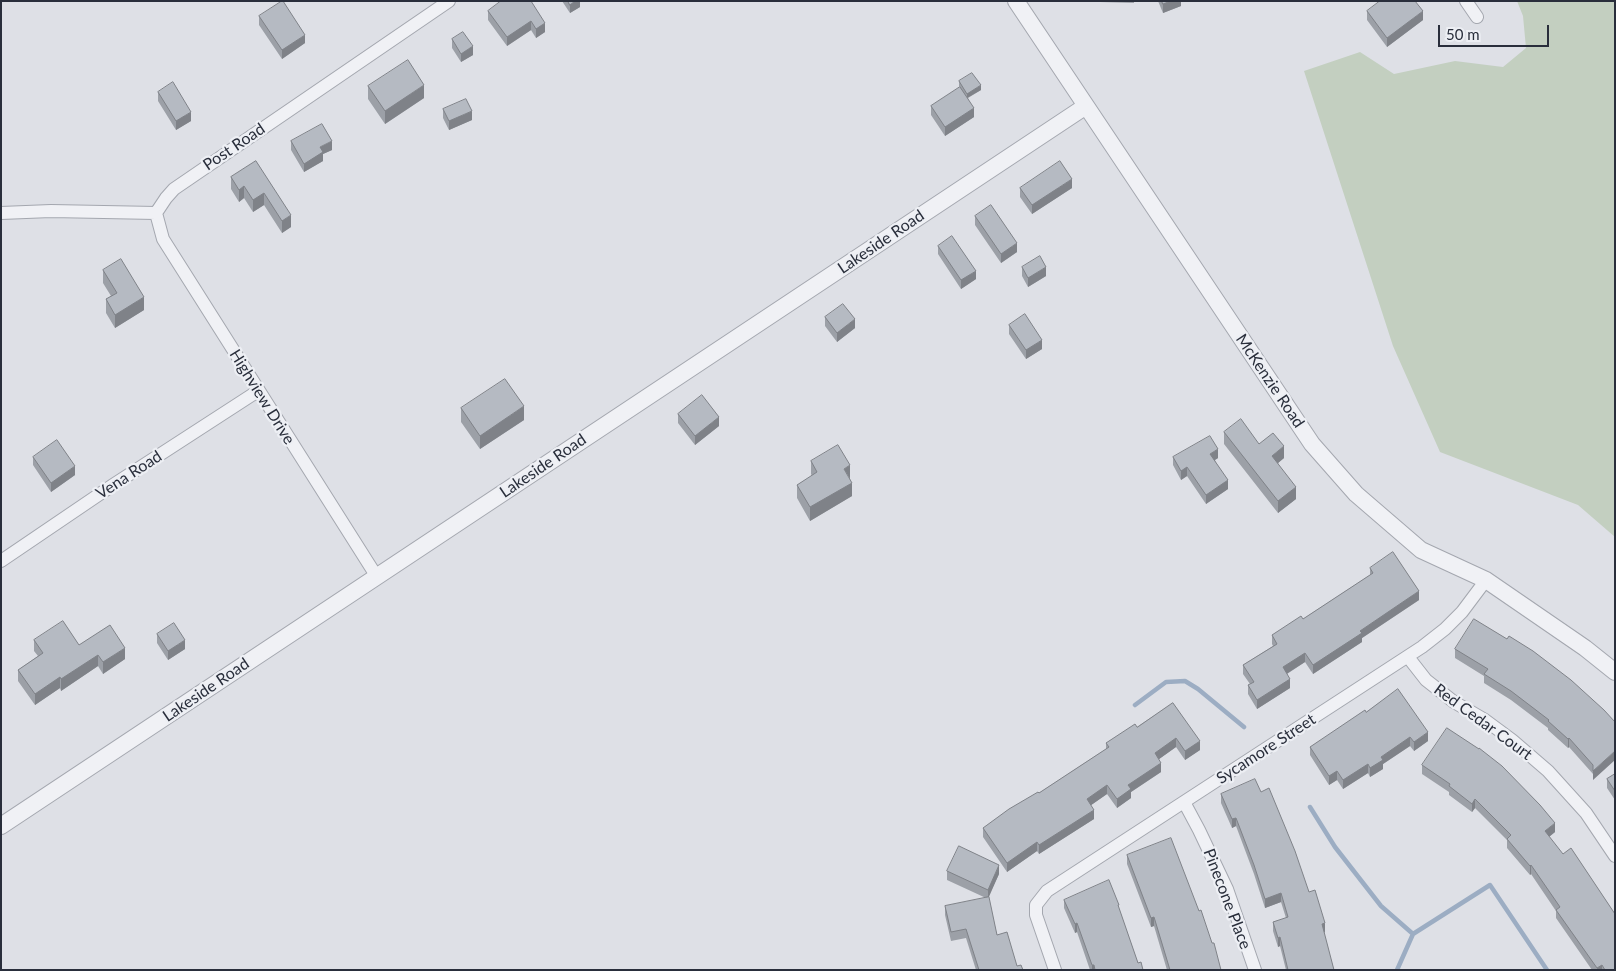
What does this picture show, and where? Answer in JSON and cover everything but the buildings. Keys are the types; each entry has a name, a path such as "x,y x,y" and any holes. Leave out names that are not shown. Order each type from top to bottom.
{"street":[{"name":"Post Road","path":"156,213 174,189 448,1"},
{"name":"McKenzie Road","path":"1016,1 1312,444 1356,494 1422,550 1486,580 1585,648 1615,672"},
{"path":"1466,1 1477,17"},
{"name":"Lakeside Road","path":"1,826 1086,106"},
{"path":"1,213 51,211 156,213"},
{"name":"Highview Drive","path":"156,213 163,239 377,577"},
{"name":"Vena Road","path":"1,561 113,485 258,391"},
{"name":"Sycamore Street","path":"1054,970 1036,915 1036,905 1047,891 1058,882 1408,657 1445,629 1462,612 1486,580"},
{"name":"Red Cedar Court","path":"1408,657 1426,680 1454,702 1485,720 1512,740 1548,771 1586,814 1615,856"},
{"name":"Pinecone Place","path":"1184,802 1228,889 1255,970"}],"green space":[{"path":"1517,1 1615,1 1615,537 1578,505 1440,452 1393,346 1304,71 1360,52 1394,74 1455,61 1503,67 1526,48 1523,16"}],"waterway":[{"path":"1135,705 1166,682 1185,681 1198,689 1244,727"},
{"path":"1310,807 1335,847 1381,906 1413,934"},
{"path":"1397,970 1413,934 1490,885 1547,970"}]}
